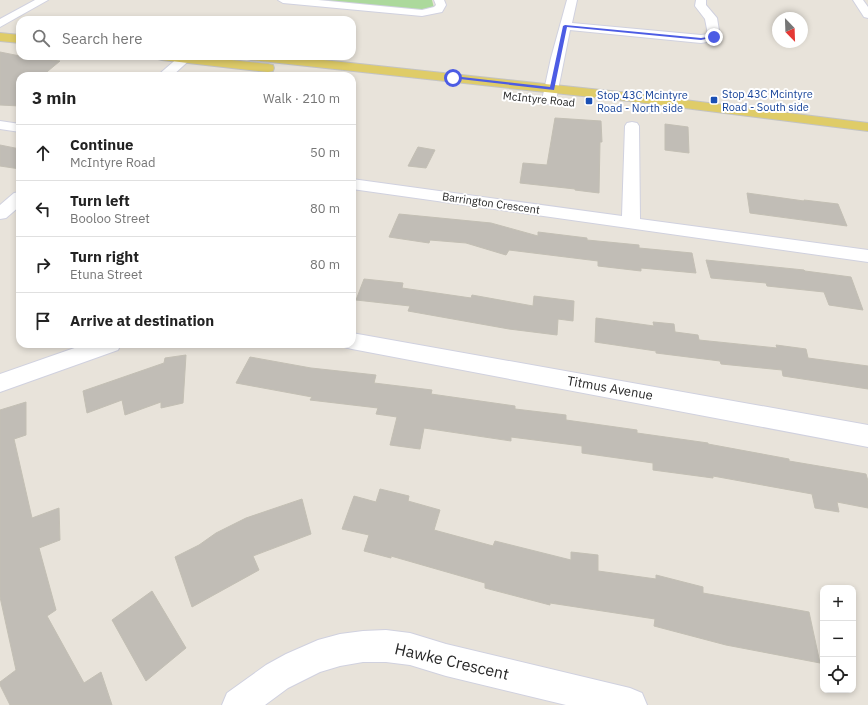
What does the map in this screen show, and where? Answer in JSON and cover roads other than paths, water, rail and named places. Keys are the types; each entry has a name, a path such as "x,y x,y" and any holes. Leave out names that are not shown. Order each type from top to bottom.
{"main road":[{"path":"0,28 16,30"},
{"path":"0,37 16,39"},
{"path":"209,60 302,72"},
{"name":"McIntyre Road","path":"283,60 551,94 868,127"},
{"name":"McIntyre Road","path":"356,78 551,94 646,110 868,140"}],"street":[{"path":"0,24 43,0"},
{"path":"283,0 422,13 438,10 440,7 439,0"},
{"path":"551,94 557,58 572,0"},
{"path":"565,26 701,39 714,37 711,18 700,6 701,0"},
{"path":"858,0 868,15"},
{"path":"169,72 183,60"},
{"path":"0,125 16,127"},
{"path":"630,222 632,126"},
{"name":"Barrington Crescent","path":"356,185 868,256"},
{"path":"0,214 16,200"},
{"name":"Titmus Avenue","path":"356,342 868,436"},
{"path":"0,383 99,348"},
{"name":"Hawke Crescent","path":"239,705 255,691 280,674 304,661 321,654 345,648 377,646 411,649 437,658 535,680 630,705"}],"place":[{"name":"Stop 43C Mcintyre Road - South side","path":"714,100"},
{"name":"Stop 43C Mcintyre Road - North side","path":"589,101"}]}
